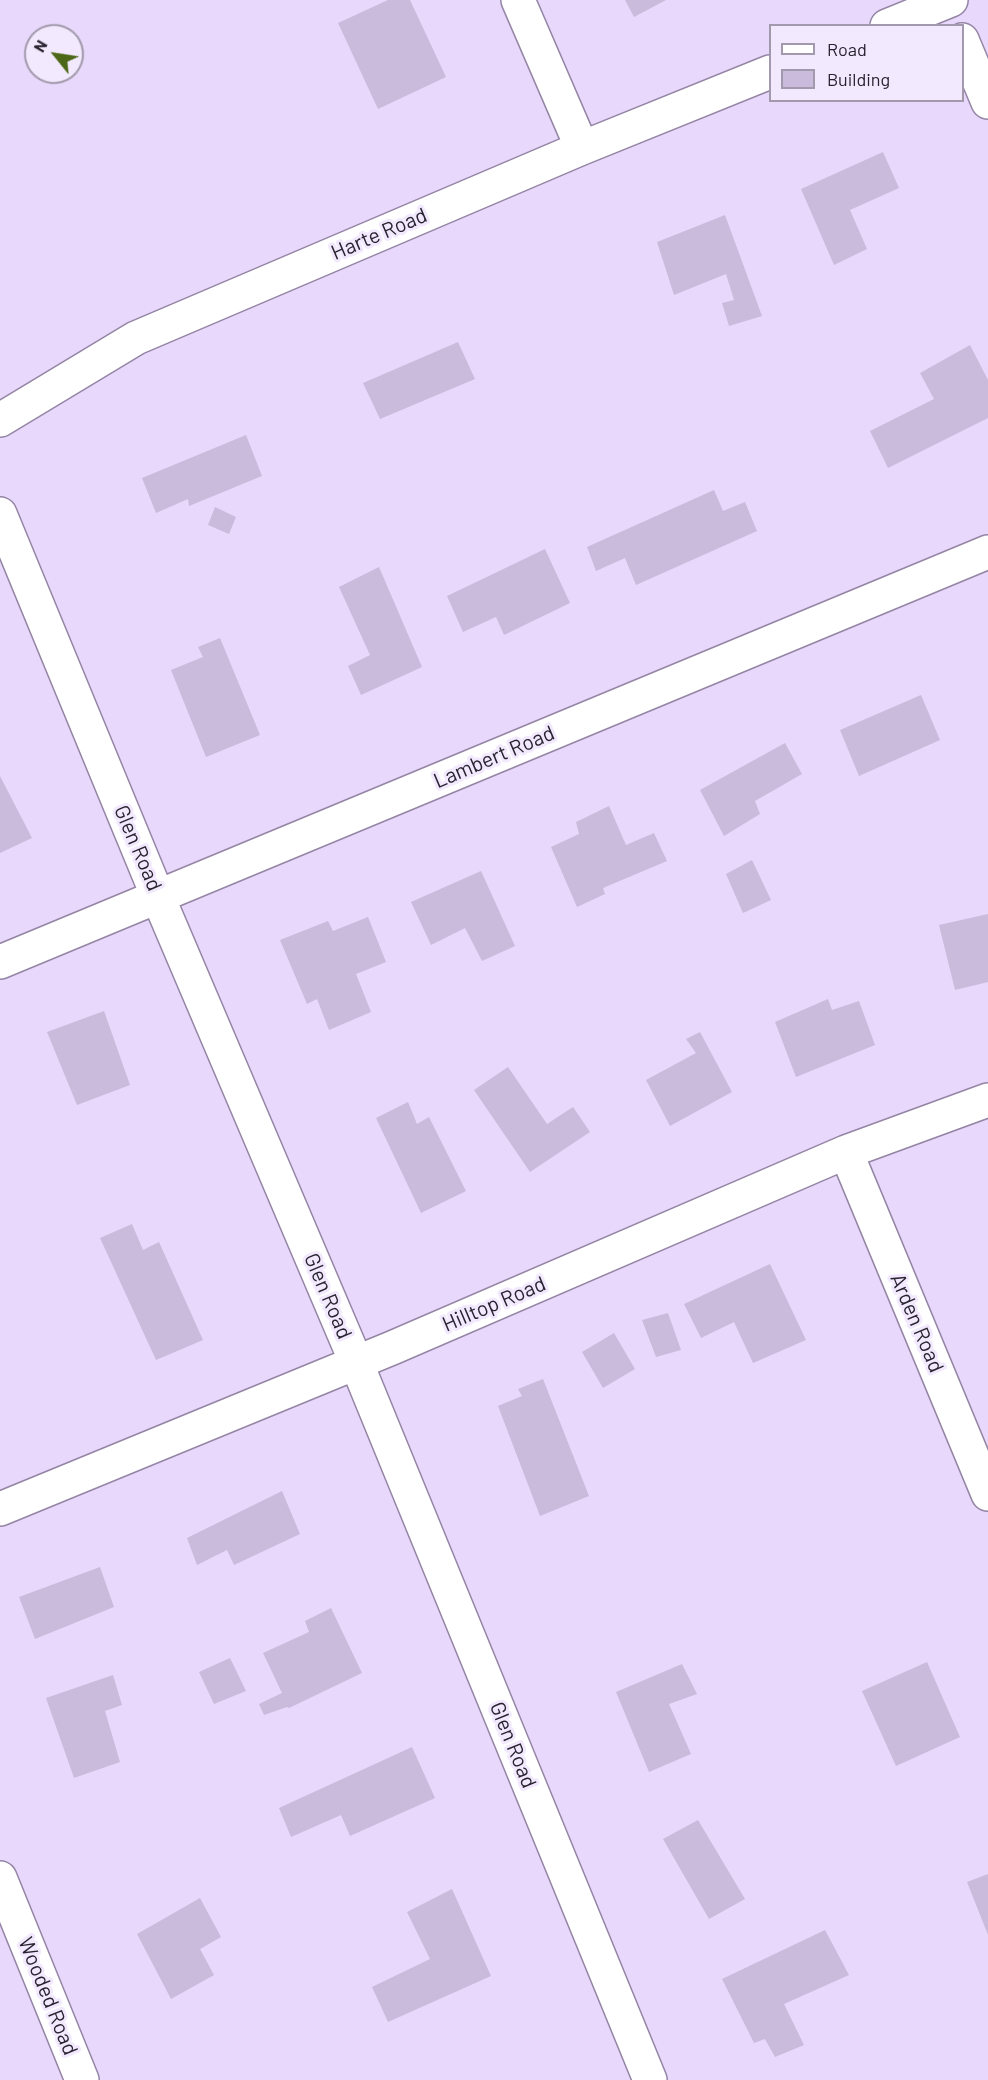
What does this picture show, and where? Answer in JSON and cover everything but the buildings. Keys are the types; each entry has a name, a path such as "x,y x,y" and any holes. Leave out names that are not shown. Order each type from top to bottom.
{"street":[{"path":"518,0 582,148"},
{"path":"892,24 950,0 957,24"},
{"path":"964,42 988,102"},
{"name":"Harte Road","path":"0,420 136,338 582,148 769,73"},
{"name":"Glen Road","path":"0,514 158,897 356,1362 650,2080"},
{"name":"Lambert Road","path":"0,962 988,552"},
{"name":"Hilltop Road","path":"0,1509 356,1362 846,1152 988,1100"},
{"name":"Arden Road","path":"846,1152 988,1494"},
{"name":"Wooded Road","path":"0,1878 82,2080"}]}
